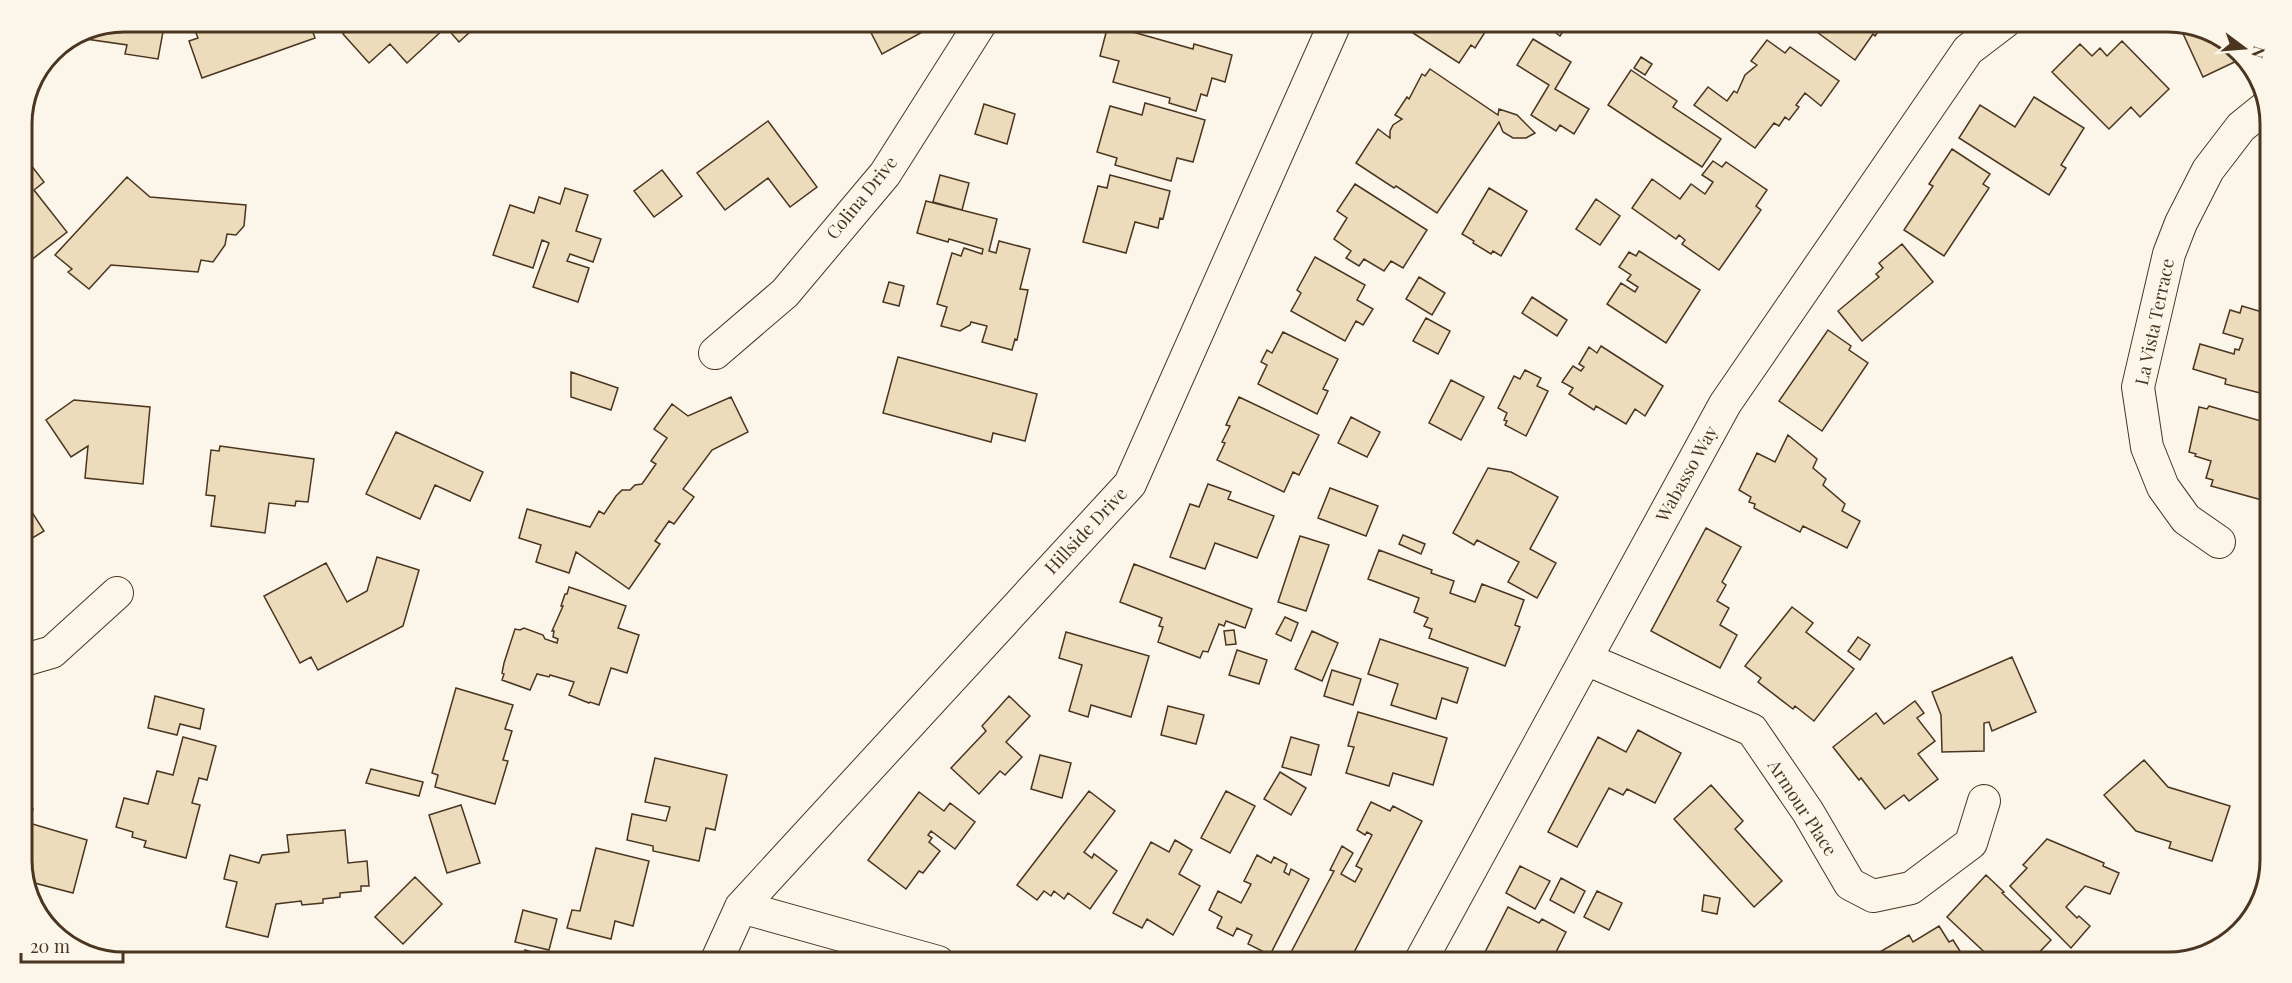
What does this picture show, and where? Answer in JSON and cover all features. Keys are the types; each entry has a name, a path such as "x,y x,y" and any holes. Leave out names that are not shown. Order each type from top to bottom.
{"street":[{"name":"Colina Drive","path":"715,353 785,292 885,174 975,32"},
{"name":"Hillside Drive","path":"721,952 741,907 1130,484 1331,32"},
{"name":"Wabasso Way","path":"1425,952 1725,404 1968,50 1992,32"},
{"name":"La Vista Terrace","path":"2219,542 2186,519 2163,487 2147,447 2138,387 2169,254 2181,223 2208,170 2241,127 2260,112"},
{"path":"32,658 52,652 117,593"},
{"name":"Armour Place","path":"1586,659 1752,730 1808,812 1850,884 1873,896 1911,888 1971,843 1984,801"},
{"path":"741,907 902,952"}],"building":[{"path":"163,32 158,59 125,54 127,45 87,39 106,33"},
{"path":"196,32 313,32 315,38 202,78 189,41 198,38"},
{"path":"345,32 441,32 407,63 390,44 369,63 343,34"},
{"path":"450,32 470,32 459,42"},
{"path":"871,32 922,32 882,54"},
{"path":"1106,32 1133,32 1193,49 1194,44 1232,55 1225,82 1212,78 1207,96 1201,94 1196,111 1169,103 1170,98 1113,82 1119,61 1100,56"},
{"path":"1485,32 1475,48 1471,45 1459,63 1413,33"},
{"path":"1817,32 1878,32 1875,36 1873,34 1855,60"},
{"path":"2183,33 2214,44 2214,72 2203,77"},
{"path":"1533,39 1571,62 1555,89 1589,109 1574,134 1560,125 1556,131 1531,115 1549,85 1517,65"},
{"path":"1767,40 1785,53 1790,47 1839,81 1821,106 1805,93 1796,105 1799,107 1789,120 1785,117 1779,126 1774,123 1755,148 1694,105 1708,87 1727,101 1734,91 1737,93 1745,75 1757,65 1751,61"},
{"path":"2122,41 2169,89 2140,117 2131,107 2109,129 2052,72 2080,44 2092,56 2100,48 2107,56"},
{"path":"1641,57 1652,64 1645,75 1634,68"},
{"path":"1430,69 1498,115 1499,109 1517,115 1535,133 1526,138 1513,138 1503,132 1499,122 1437,213 1356,163 1378,129 1390,138 1393,125 1402,119 1395,115 1407,97 1409,99 1422,74 1425,76"},
{"path":"1631,70 1677,101 1673,107 1721,139 1702,167 1608,105"},
{"path":"2034,97 2084,128 2061,165 2066,168 2049,195 1959,138 1980,105 2015,127"},
{"path":"1145,103 1205,120 1193,162 1177,158 1171,181 1115,165 1117,158 1097,152 1110,106 1142,115"},
{"path":"984,104 1015,114 1007,144 975,134"},
{"path":"768,121 817,187 790,207 768,178 725,210 697,173"},
{"path":"1952,149 1990,174 1983,184 1989,188 1944,256 1904,230 1933,186 1929,184"},
{"path":"1713,161 1722,167 1726,162 1767,190 1756,206 1761,210 1719,270 1682,244 1685,240 1679,235 1676,239 1632,208 1652,179 1680,199 1691,184 1705,194 1713,182 1702,175"},
{"path":"32,166 44,182 34,190 67,232 32,259"},
{"path":"662,170 682,196 654,217 634,191"},
{"path":"940,175 969,183 962,210 933,202"},
{"path":"1110,175 1170,191 1163,219 1160,218 1158,228 1135,222 1126,253 1083,242 1098,186 1107,188"},
{"path":"127,177 150,197 246,205 244,226 236,235 227,234 225,245 213,262 201,260 198,272 111,265 89,289 68,272 72,269 55,255"},
{"path":"1355,184 1427,230 1403,268 1391,261 1384,271 1364,259 1359,266 1346,258 1351,251 1334,239 1347,218 1337,211"},
{"path":"565,188 588,195 576,231 601,239 593,262 570,254 567,261 589,268 578,302 533,287 549,243 542,240 533,268 493,255 510,205 534,213 539,197 560,204"},
{"path":"1489,188 1527,211 1501,256 1493,251 1491,254 1462,234"},
{"path":"1596,199 1620,216 1600,245 1576,229"},
{"path":"926,201 997,219 989,251 996,253 999,241 1030,249 1020,289 1028,290 1017,340 1015,339 1012,350 982,342 987,326 971,322 960,331 941,326 947,307 937,304 952,253 961,256 964,248 982,254 983,249 917,233"},
{"path":"1902,244 1933,282 1862,341 1838,311 1879,277 1876,274 1883,268 1879,263"},
{"path":"1639,251 1700,290 1666,343 1607,304 1621,283 1635,292 1638,287 1627,280 1631,275 1619,267 1629,252 1636,256"},
{"path":"1315,257 1365,285 1357,300 1373,309 1363,325 1356,321 1345,341 1291,311 1301,293 1297,290"},
{"path":"1419,277 1445,293 1432,315 1406,299"},
{"path":"889,282 904,286 899,306 883,302"},
{"path":"1532,297 1567,320 1557,336 1522,313"},
{"path":"2242,306 2260,311 2260,393 2225,384 2226,379 2193,369 2200,344 2234,354 2235,349 2239,350 2243,339 2223,333 2230,310 2240,313"},
{"path":"1426,318 1450,331 1438,354 1413,341"},
{"path":"1828,330 1851,346 1849,350 1868,363 1822,431 1779,401"},
{"path":"1283,332 1338,359 1323,389 1328,391 1317,414 1258,384 1267,365 1261,362 1267,350 1272,353"},
{"path":"1601,346 1663,386 1645,416 1635,409 1626,424 1596,406 1594,410 1569,394 1573,388 1562,382 1573,366 1581,371 1584,367 1579,364 1589,347 1597,353"},
{"path":"898,357 1037,394 1025,441 993,433 991,442 883,413"},
{"path":"1525,370 1541,378 1537,386 1548,391 1526,436 1505,425 1507,421 1504,420 1507,413 1498,408 1514,376 1520,379"},
{"path":"571,372 618,388 611,410 571,397"},
{"path":"1451,380 1484,397 1461,440 1429,423"},
{"path":"731,397 748,432 712,450 683,489 694,497 674,524 669,521 655,541 660,544 629,589 576,552 569,573 536,562 541,545 519,538 527,509 590,527 599,511 604,514 622,490 630,490 635,485 642,484 656,464 651,461 667,438 654,429 672,404 688,416"},
{"path":"1239,397 1319,435 1299,475 1293,472 1284,492 1217,460 1230,426 1226,425"},
{"path":"74,400 150,407 143,484 85,478 88,446 71,457 46,420"},
{"path":"2209,406 2260,421 2260,499 2211,486 2213,480 2206,478 2211,461 2189,452 2199,407 2207,409"},
{"path":"1351,417 1380,432 1367,457 1338,443"},
{"path":"396,432 483,472 470,501 435,485 420,519 366,494"},
{"path":"1788,435 1817,459 1813,468 1826,479 1823,485 1845,504 1842,511 1860,521 1847,548 1803,526 1800,532 1754,508 1755,504 1749,502 1751,497 1739,490 1757,453 1775,462"},
{"path":"220,446 314,459 308,502 296,501 295,506 269,503 265,533 211,526 215,496 206,495 211,450 219,451"},
{"path":"1488,468 1511,472 1558,497 1530,549 1556,563 1537,598 1508,582 1519,562 1477,540 1474,545 1453,533"},
{"path":"1208,484 1231,492 1228,499 1274,516 1257,558 1215,543 1205,569 1170,557 1190,504 1199,507"},
{"path":"1330,488 1378,506 1366,536 1318,518"},
{"path":"32,512 44,531 32,538"},
{"path":"1706,528 1741,547 1722,582 1726,585 1717,601 1729,608 1720,625 1737,635 1720,668 1651,631"},
{"path":"1403,535 1425,544 1421,554 1399,544"},
{"path":"1300,536 1329,545 1306,611 1278,602"},
{"path":"1379,550 1454,581 1450,593 1475,602 1482,584 1524,600 1515,625 1520,627 1505,666 1429,638 1432,629 1424,626 1428,618 1414,612 1419,598 1368,579"},
{"path":"377,557 419,570 403,626 318,670 311,657 300,663 264,596 326,563 347,602 367,591"},
{"path":"1134,564 1252,609 1245,628 1226,621 1224,626 1219,624 1208,652 1203,651 1200,658 1158,642 1163,627 1159,626 1162,618 1120,602"},
{"path":"569,587 626,606 618,628 639,635 627,673 611,668 599,705 569,695 574,682 550,675 549,677 537,674 530,690 502,680 504,663 515,629 524,628 557,643 558,639 553,637 554,631 552,631"},
{"path":"1792,607 1813,623 1806,632 1854,669 1814,721 1795,706 1793,709 1758,682 1761,678 1745,666"},
{"path":"1285,617 1298,623 1291,641 1276,634"},
{"path":"1234,630 1236,644 1226,645 1224,631"},
{"path":"1312,631 1338,643 1322,681 1295,669"},
{"path":"1066,632 1149,656 1131,717 1091,705 1088,717 1069,711 1082,665 1059,658"},
{"path":"1858,637 1870,645 1860,660 1848,651"},
{"path":"1380,639 1468,668 1457,703 1442,698 1436,719 1391,705 1398,684 1368,674"},
{"path":"1237,650 1267,660 1259,684 1229,675"},
{"path":"2012,657 2036,712 1992,731 1989,722 1984,723 1984,751 1942,752 1941,715 1932,692"},
{"path":"1332,670 1361,679 1353,705 1324,696"},
{"path":"456,688 513,705 505,729 512,731 503,760 508,761 495,804 435,787 438,775 432,773"},
{"path":"155,696 204,709 200,729 180,724 177,735 148,728"},
{"path":"1009,696 1030,716 1006,742 1022,757 1005,775 1000,771 979,794 951,768 986,731 982,726"},
{"path":"1915,701 1924,713 1917,718 1935,741 1918,754 1938,779 1909,801 1904,795 1885,809 1833,747 1876,713 1884,724"},
{"path":"1168,706 1204,715 1196,744 1161,735"},
{"path":"1358,712 1447,738 1433,785 1393,773 1389,786 1346,773 1354,747 1348,746"},
{"path":"1638,730 1681,753 1655,803 1627,789 1623,795 1609,788 1577,847 1548,832 1598,737 1626,752"},
{"path":"183,737 216,746 207,780 199,778 192,803 200,805 186,858 144,847 146,841 132,837 133,832 116,827 124,798 148,804 157,771 173,775"},
{"path":"1291,737 1319,745 1311,775 1282,767"},
{"path":"1040,755 1071,763 1062,798 1031,789"},
{"path":"655,758 727,775 715,830 706,828 699,861 653,851 653,846 627,840 632,814 666,821 670,807 645,802"},
{"path":"2144,760 2168,787 2230,806 2212,861 2169,848 2171,842 2136,831 2104,795"},
{"path":"371,769 423,782 419,796 366,783"},
{"path":"1280,772 1306,788 1291,815 1264,799"},
{"path":"1711,785 1743,821 1735,829 1782,881 1754,907 1674,819"},
{"path":"1089,791 1115,811 1084,852 1092,858 1094,854 1117,871 1090,909 1068,893 1064,899 1054,891 1051,896 1044,891 1037,900 1017,885"},
{"path":"1226,791 1255,806 1230,853 1201,838"},
{"path":"919,792 944,811 950,803 975,822 955,849 931,831 928,835 932,838 929,842 940,851 923,873 919,871 906,889 868,860"},
{"path":"1371,802 1390,811 1393,806 1422,821 1354,952 1291,952 1334,871 1330,870 1342,846 1353,853 1341,874 1355,882 1362,869 1356,866 1372,835 1367,832 1365,835 1357,830"},
{"path":"461,805 480,863 447,873 429,815"},
{"path":"32,824 87,840 73,893 34,883"},
{"path":"345,830 348,863 367,861 369,886 361,886 361,891 340,893 340,897 323,899 323,903 302,905 301,901 276,904 268,937 226,927 237,882 224,879 230,855 259,863 262,855 289,852 287,835"},
{"path":"2047,839 2104,863 2103,866 2119,873 2110,894 2085,886 2066,907 2090,926 2071,948 2010,886 2027,868 2023,865"},
{"path":"1175,840 1192,850 1179,874 1200,886 1173,935 1147,919 1142,928 1113,913 1151,842 1169,852"},
{"path":"596,848 649,861 633,926 615,921 611,939 567,928 572,910 580,911"},
{"path":"1257,855 1271,863 1274,857 1287,864 1284,872 1289,875 1291,869 1309,879 1272,952 1264,952 1248,944 1252,935 1237,928 1233,936 1217,928 1222,917 1209,910 1218,891 1241,903 1251,884 1244,881"},
{"path":"1520,866 1550,881 1535,909 1506,893"},
{"path":"1986,875 2051,940 2040,952 1984,952 1947,917"},
{"path":"415,877 442,904 403,944 375,917"},
{"path":"1561,878 1585,891 1574,913 1550,900"},
{"path":"1597,891 1622,903 1609,930 1584,917"},
{"path":"1704,895 1720,898 1717,914 1702,911"},
{"path":"1508,907 1539,923 1542,919 1566,932 1556,952 1485,952"},
{"path":"523,910 557,919 549,950 515,942"},
{"path":"1939,926 1949,942 1953,940 1961,952 1880,952 1909,935 1913,942"}]}
